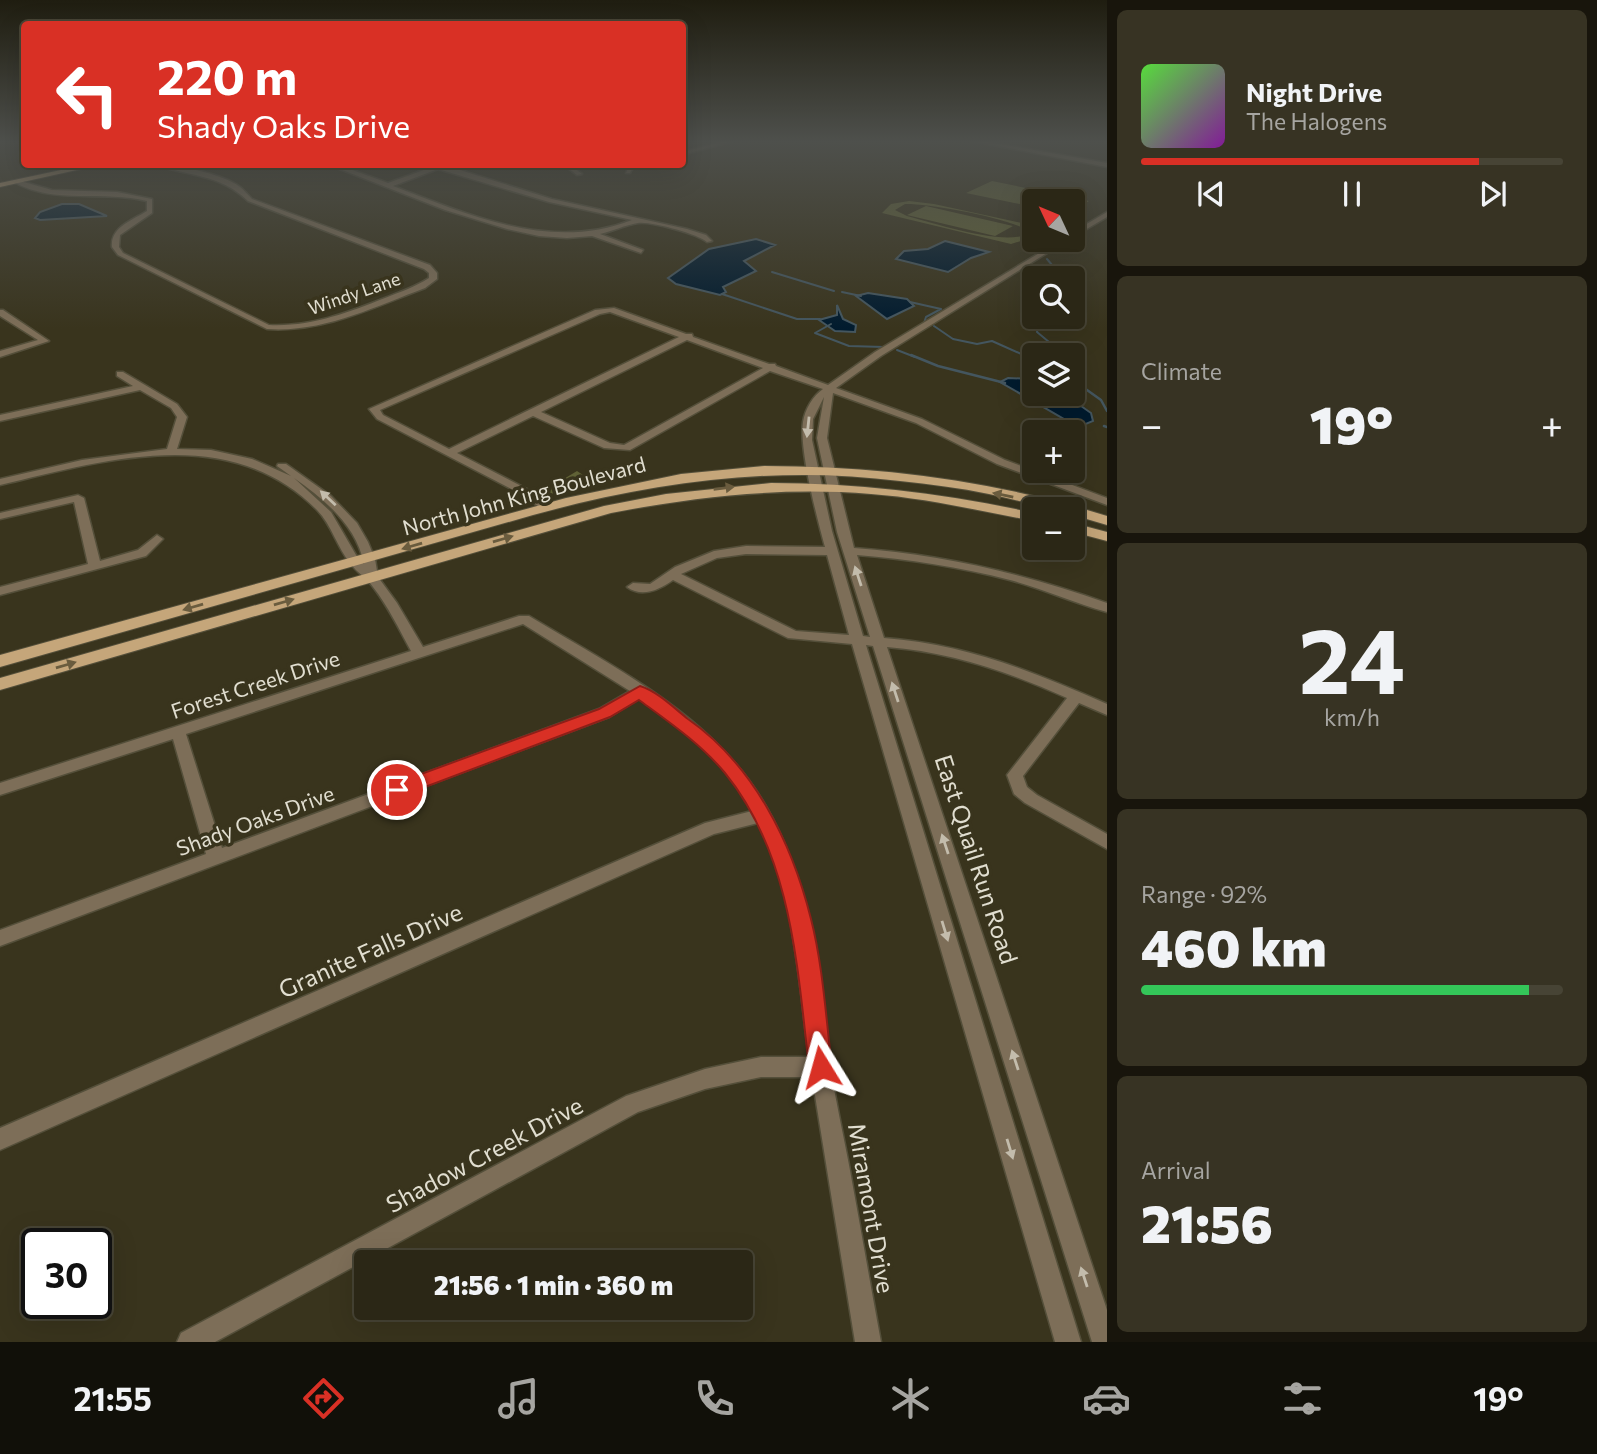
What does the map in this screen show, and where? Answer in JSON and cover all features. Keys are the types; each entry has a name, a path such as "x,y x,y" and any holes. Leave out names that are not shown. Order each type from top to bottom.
{"main road":[{"name":"North John King Boulevard","path":"0,661 545,508 618,489 680,478 753,471 824,478 1022,515"},
{"name":"North John King Boulevard","path":"0,684 372,576 655,498 824,478 908,477 1022,500"},
{"name":"North John King Boulevard","path":"1085,514 1107,521"},
{"path":"1085,531 1107,537"}],"street":[{"name":"Windy Lane","path":"150,204 150,212 118,232 115,249 120,254 267,327 287,328 313,324 422,286 435,275 427,267 406,258 260,204"},
{"path":"443,204 517,229 556,235 593,234 636,221"},
{"path":"565,204 685,230 704,236 709,241"},
{"path":"1085,228 1107,214"},
{"path":"593,234 641,251"},
{"name":"East Quail Run Road","path":"1045,252 878,354 818,397 808,419 807,440 824,478 850,551 1105,1342"},
{"path":"545,508 523,492 380,417 374,409 598,312 611,310 919,421 1025,472 1107,502"},
{"path":"0,312 45,341 0,354"},
{"path":"448,453 689,336"},
{"path":"533,412 617,448 634,444 772,366"},
{"path":"120,374 174,406 182,417 173,448"},
{"path":"0,418 141,387"},
{"name":"East Quail Run Road","path":"828,390 831,400 822,426 822,438 832,551 885,736 1068,1342"},
{"path":"0,475 118,450 173,448 241,452 282,466 334,502 371,557 372,576"},
{"path":"0,482 173,448 227,456 268,469 321,507 355,562 372,576 419,652"},
{"path":"0,516 78,498 95,566"},
{"path":"0,591 142,553 157,539"},
{"path":"632,587 653,588 672,575 715,555 746,550 832,551"},
{"path":"850,551 910,556 973,568 1039,584 1107,608"},
{"path":"672,575 793,635 918,645 989,660 1077,695 1107,710"},
{"name":"Forest Creek Drive","path":"0,789 524,619"},
{"name":"Miramont Drive","path":"524,619 640,692 691,730 731,768 762,815 784,864 802,921 821,1067 868,1342"},
{"name":"Shady Oaks Drive","path":"0,938 604,713 640,692"},
{"path":"1077,695 1015,775 1020,790 1031,799 1107,842"},
{"path":"178,731 216,857"},
{"name":"Granite Falls Drive","path":"0,1139 711,828 762,815"},
{"name":"Shadow Creek Drive","path":"190,1342 633,1103 705,1079 761,1067 821,1067"}],"green space":[{"path":"891,204 931,204 1022,223 1022,228 990,217 916,204 905,204 895,210 907,216 970,233 1006,238 1022,235 1022,241 1011,244 882,213"},
{"path":"926,206 1013,226 995,236 907,215"},
{"path":"577,471 583,475 580,481 585,486 558,494 547,493 552,486"}],"water":[{"path":"62,204 79,204 107,216 40,220 35,218 40,212"},
{"path":"756,239 775,245 744,261 756,271 723,287 726,292 720,295 676,284 668,278 709,249"},
{"path":"945,241 989,252 971,258 948,272 896,259 904,251 928,249"},
{"path":"868,293 907,299 914,306 887,319 856,296"},
{"path":"837,305 843,319 856,325 855,332 835,331 819,320 837,315"},
{"path":"1008,378 1022,379 1022,395 1000,382"},
{"path":"1042,406 1081,406 1091,413 1093,421 1085,424 1085,420 1066,420"}],"waterway":[{"path":"1047,259 1052,266"},
{"path":"772,272 834,291"},
{"path":"842,292 861,296"},
{"path":"722,294 797,319 820,319"},
{"path":"910,302 941,309 926,317 924,323"},
{"path":"831,324 815,333 849,346 884,347"},
{"path":"934,326 953,339 977,344 992,341 1022,354"},
{"path":"1038,329 1037,332 1049,343"},
{"path":"897,350 915,357"},
{"path":"911,355 938,366 1005,383"},
{"path":"1085,389 1101,400 1107,411"}],"route":[{"path":"397,790 604,713 624,704 640,692 691,730 731,768 762,815 784,864 802,921 821,1067"}]}
